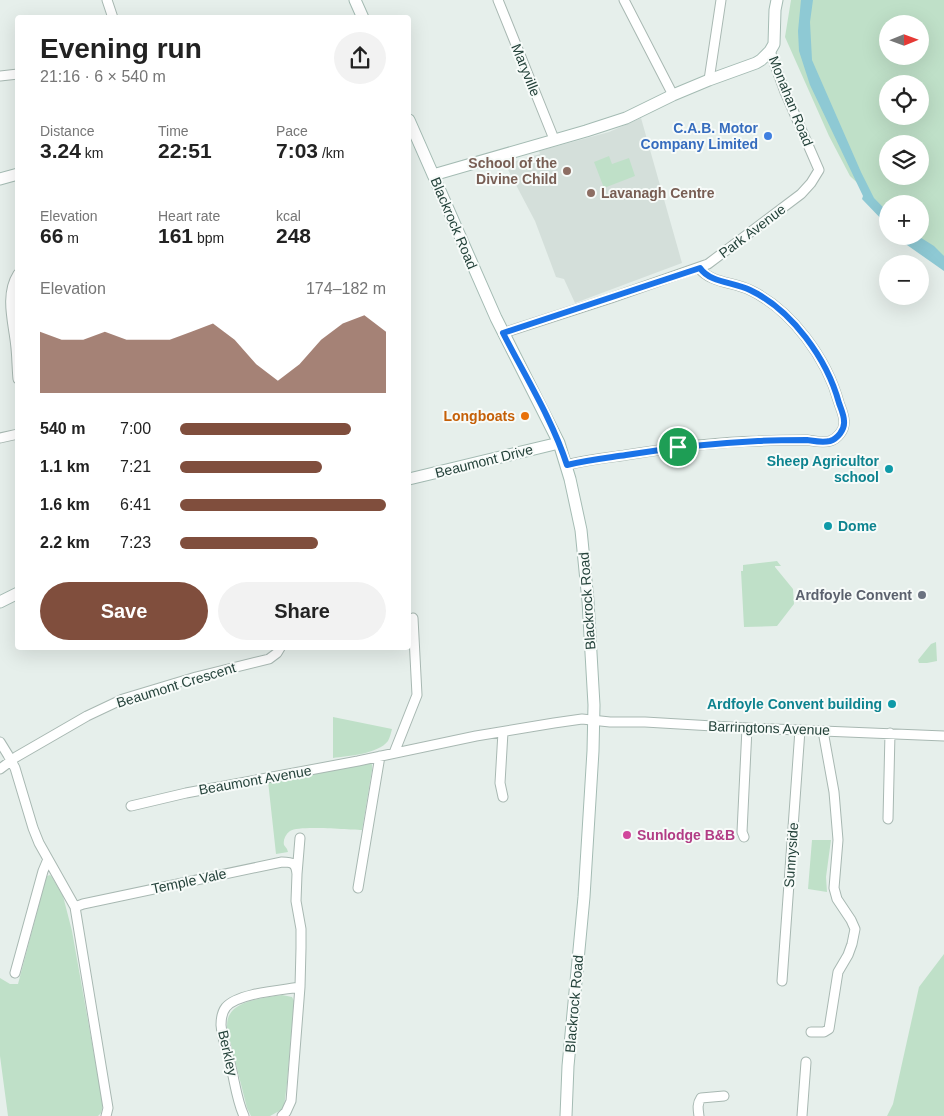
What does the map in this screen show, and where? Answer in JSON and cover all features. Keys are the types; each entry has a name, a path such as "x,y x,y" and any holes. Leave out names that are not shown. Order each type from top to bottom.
{"street":[{"path":"106,0 112,15"},
{"path":"355,0 362,15"},
{"name":"Maryville","path":"498,0 554,140"},
{"path":"624,0 673,95"},
{"path":"709,80 720,0"},
{"name":"Monahan Road","path":"777,0 774,44 770,52 819,170"},
{"path":"433,175 626,118 673,95 756,63 770,52"},
{"path":"0,76 15,74"},
{"name":"Blackrock Road","path":"411,125 503,333 559,443 574,492 585,564 594,720 584,897 568,1066 566,1116"},
{"name":"Park Avenue","path":"503,333 708,264 801,194 819,170"},
{"path":"0,179 15,175"},
{"path":"567,465 683,446 775,440 828,442 838,436 845,422 833,385 824,365 802,334 785,315 751,290 709,277 700,268"},
{"path":"15,279 10,298 15,336"},
{"path":"0,438 15,435"},
{"name":"Beaumont Drive","path":"411,479 559,443"},
{"path":"0,602 15,594"},
{"path":"394,753 417,695 413,618"},
{"name":"Beaumont Crescent","path":"0,769 87,716 123,699 269,659 279,650"},
{"name":"Beaumont Avenue","path":"131,806 186,793 503,732 582,719 594,720"},
{"name":"Barringtons Avenue","path":"594,720 944,736"},
{"path":"744,837 742,832 747,728"},
{"name":"Sunnyside","path":"782,981 800,730"},
{"path":"811,1032 824,1032 831,1025 838,972 848,955 855,929 852,920 837,900 834,888 838,840 834,792 823,731"},
{"path":"503,732 500,783 503,797"},
{"path":"888,819 890,733"},
{"path":"0,742 12,760 39,843 75,907 108,1108 106,1116"},
{"path":"358,888 380,756"},
{"path":"282,1116 291,1101 300,987 302,948 296,901 300,838"},
{"path":"15,973 43,870 48,859"},
{"name":"Temple Vale","path":"75,907 282,862 294,864 297,874"},
{"name":"Berkley","path":"244,1116 224,1041 221,1024 222,1014 225,1008 236,1000 300,987"},
{"path":"802,1116 806,1062"},
{"path":"699,1116 698,1108 701,1098 724,1096"}],"shaded area":[{"name":"Lavanagh Centre","path":"641,118 682,263 575,303 564,279 556,277 535,221 505,164 540,154 539,151 609,132"}],"green space":[{"path":"791,0 944,0 944,264 924,245 929,245 929,195 879,195 879,203 850,176 829,136 785,37"},
{"path":"609,156 612,164 629,158 635,176 604,188 594,162"},
{"path":"777,561 781,566 775,567 793,589 794,604 777,626 744,627 741,571 743,571 743,565"},
{"path":"936,642 937,661 919,663 918,660 931,644"},
{"path":"333,717 392,729 388,741 377,749 362,754 333,758"},
{"path":"371,762 372,770 362,830 295,829 290,831 284,839 284,845 288,852 276,854 268,781"},
{"path":"812,840 831,840 826,877 827,892 808,889"},
{"path":"50,875 63,896 72,931 103,1105 98,1116 8,1116 0,1056 0,978 10,984 18,984 45,882 47,876"},
{"path":"944,954 944,1116 887,1116 893,1104 919,987"},
{"path":"282,995 292,997 294,1001 284,1107 270,1116 251,1116 247,1108 227,1029 228,1019 239,1005 262,998"}],"water":[{"path":"801,0 813,0 810,22 812,60 861,172 874,198 879,203 879,217 862,199 863,196 810,85 799,51 798,31"},
{"path":"929,243 934,246 944,256 944,271 929,260 929,255 921,255 907,245 929,245"}],"place":[{"name":"C.A.B. Motor Company Limited","path":"768,136"},
{"name":"School of the Divine Child","path":"567,171"},
{"name":"Lavanagh Centre","path":"591,193"},
{"name":"Longboats","path":"525,416"},
{"name":"Sheep Agricultor school","path":"889,469"},
{"name":"Dome","path":"828,526"},
{"name":"Ardfoyle Convent","path":"922,595"},
{"name":"Ardfoyle Convent building","path":"892,704"},
{"name":"Sunlodge B&B","path":"627,835"}],"route":[{"path":"700,268 709,277 751,290 762,297 785,315 821,360 836,394 845,422 843,428 838,436 828,442 775,440 678,447 567,465 554,431 503,333 700,268"}]}
